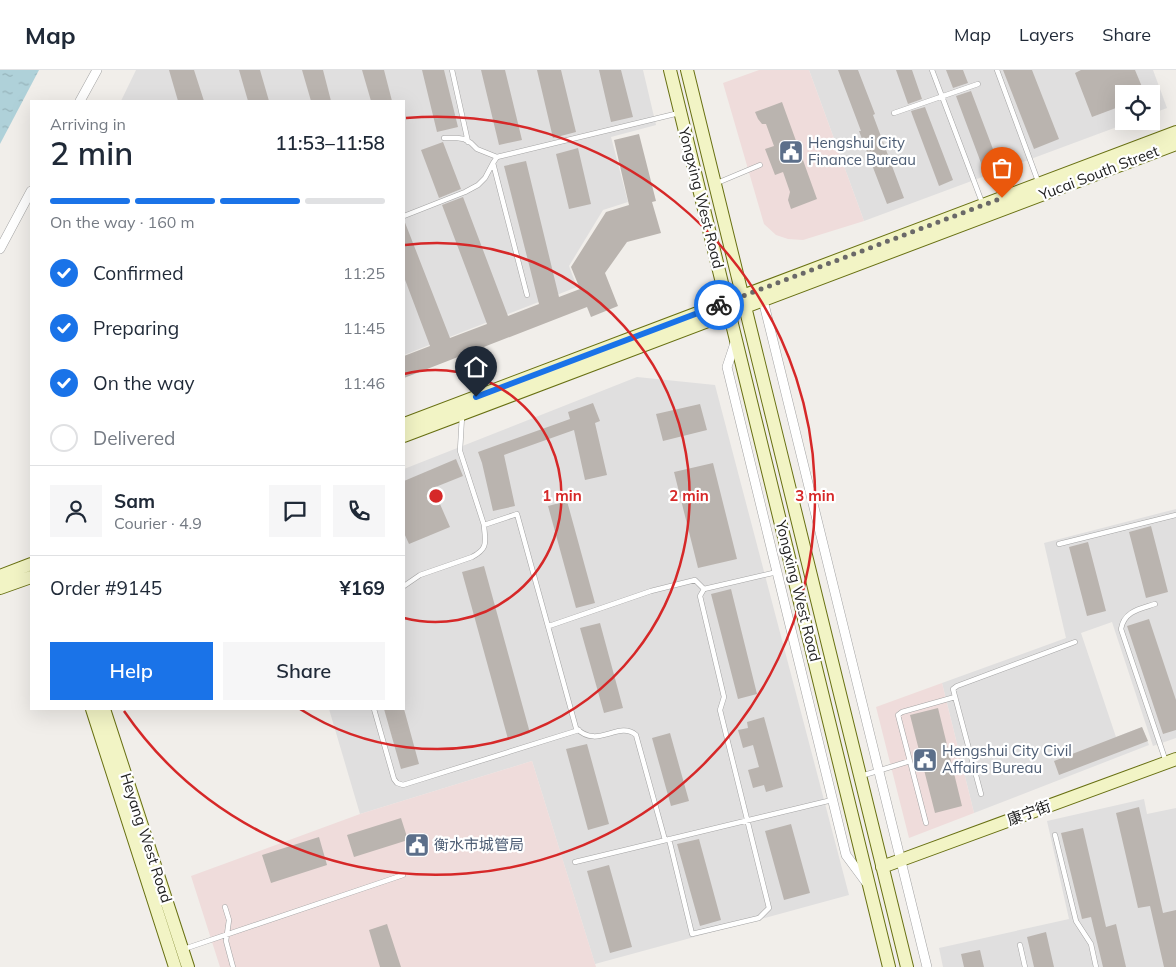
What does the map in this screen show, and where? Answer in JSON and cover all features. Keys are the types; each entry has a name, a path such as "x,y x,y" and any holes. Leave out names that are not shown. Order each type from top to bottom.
{"main road":[{"name":"Yongxing West Road","path":"670,70 889,967"},
{"name":"Yongxing West Road","path":"687,70 907,967"},
{"name":"Yucai South Street","path":"405,424 744,301 983,205 1176,132"},
{"name":"Yucai South Street","path":"744,301 763,300 1176,144"},
{"name":"Yucai South Street","path":"405,436 728,307"},
{"path":"0,576 30,564"},
{"path":"0,588 30,577"},
{"name":"Heyang West Road","path":"92,710 175,967"},
{"name":"Heyang West Road","path":"104,710 188,967"},
{"name":"康宁街","path":"882,867 1171,761"}],"street":[{"path":"81,100 99,71"},
{"path":"0,249 30,193"},
{"path":"763,300 927,967"},
{"path":"736,340 726,367 832,800 846,855 870,886"}],"lane":[{"path":"452,70 468,142"},
{"path":"932,70 983,205"},
{"path":"996,70 1039,184"},
{"path":"894,114 978,84"},
{"path":"444,138 457,138 497,157 680,112"},
{"path":"405,216 478,185 485,178 497,157"},
{"path":"493,163 527,295"},
{"path":"715,183 760,166"},
{"path":"405,585 420,575 472,557 484,549 484,525 460,451 462,414"},
{"path":"484,525 517,514 575,724 579,730 593,737 624,730 636,734 692,934 759,918 769,908 720,710 724,696 700,596 704,589 777,572"},
{"path":"1059,544 1176,515"},
{"path":"548,626 651,591 695,580 704,589"},
{"path":"1155,604 1132,611 1126,616 1121,629 1171,761"},
{"path":"981,794 953,689 1075,642"},
{"path":"926,823 898,715 902,712 955,697"},
{"path":"374,710 394,779 397,783 403,785 579,730"},
{"path":"860,776 910,761"},
{"path":"575,862 832,800"},
{"path":"1055,835 1076,921 1091,944 1096,967"},
{"path":"182,949 403,875"},
{"path":"226,907 229,920 226,934 227,949 233,967"},
{"path":"1020,945 1025,967"}],"shaded area":[{"path":"136,70 643,70 656,125 611,137 628,202 603,210 569,266 577,287 405,355 405,100 121,100"},
{"name":"Hengshui City Finance Bureau","path":"759,70 809,70 864,221 803,240 788,239 776,235 764,224 723,83"},
{"path":"809,70 1153,70 1159,85 1115,85 1115,128 864,221"},
{"path":"1160,89 1167,108 1160,111"},
{"path":"637,377 715,385 849,895 595,964 532,761 360,814 329,710 405,710 405,469"},
{"path":"1176,509 1176,738 1153,746 1112,622 1081,633 1116,737 1142,727 1149,745 974,813 942,683 1066,638 1044,543"},
{"name":"Hengshui City Civil Affairs Bureau","path":"942,683 974,813 909,838 876,707"},
{"name":"衡水市城管局","path":"532,761 596,967 220,967 191,876 360,814"},
{"path":"1144,799 1147,814 1176,808 1176,967 943,967 939,948 1069,919 1047,821"}],"water":[{"path":"0,70 39,70 0,144"}],"building":[{"path":"169,70 194,70 204,100 178,100"},
{"path":"239,70 260,70 269,100 248,100"},
{"path":"302,70 323,70 331,100 311,100"},
{"path":"362,70 384,70 392,100 371,100"},
{"path":"422,70 444,70 458,127 437,132"},
{"path":"481,70 505,70 522,140 499,145"},
{"path":"537,70 561,70 576,132 553,138"},
{"path":"599,70 621,70 633,117 611,122"},
{"path":"838,70 858,70 904,198 887,204"},
{"path":"896,70 912,70 922,99 908,104"},
{"path":"946,70 963,70 968,83 953,88"},
{"path":"1003,70 1032,70 1059,139 1034,149"},
{"path":"1081,70 1135,70 1141,85 1115,85 1115,108 1092,117 1075,73"},
{"path":"971,91 999,165 984,171 956,96"},
{"path":"782,102 817,199 791,209 788,200 790,192 783,172 775,175 765,149 774,146 766,124 762,124 755,112"},
{"path":"925,107 953,180 939,186 911,111"},
{"path":"639,134 656,201 652,202 661,233 627,242 605,273 618,306 591,317 587,307 405,378 405,356 430,346 405,280 405,223 450,338 487,324 442,205 463,197 508,316 539,304 504,166 526,161 559,297 580,289 571,267 606,212 629,205 614,140"},
{"path":"443,142 461,189 439,198 421,150"},
{"path":"578,148 591,204 569,209 556,154"},
{"path":"593,403 600,421 595,423 607,475 585,480 574,430 504,455 515,506 493,511 478,452 570,419 568,412"},
{"path":"700,404 707,430 663,441 656,414"},
{"path":"456,459 463,476 433,488 450,527 409,544 405,535 405,481"},
{"path":"713,463 737,559 698,568 674,472"},
{"path":"567,501 595,603 576,608 548,506"},
{"path":"1151,526 1168,592 1146,598 1129,532"},
{"path":"1088,542 1106,611 1087,616 1069,547"},
{"path":"484,566 530,733 508,739 462,572"},
{"path":"731,589 757,694 738,699 711,594"},
{"path":"1149,619 1176,700 1176,730 1163,734 1127,626"},
{"path":"600,623 623,708 604,713 580,628"},
{"path":"938,708 962,806 935,813 910,715"},
{"path":"384,710 404,710 419,764 401,769"},
{"path":"764,717 783,787 766,792 764,785 753,788 748,770 759,767 753,745 743,748 738,730 748,728 747,722"},
{"path":"1142,727 1148,741 1059,775 1054,761"},
{"path":"670,733 689,801 671,806 652,738"},
{"path":"587,744 609,824 588,830 566,749"},
{"path":"1139,807 1163,913 1176,910 1176,967 1164,967 1150,906 1138,908 1116,813"},
{"path":"401,818 408,840 354,857 347,835"},
{"path":"791,824 810,893 784,900 765,831"},
{"path":"1083,828 1106,927 1116,924 1126,967 1103,967 1091,917 1082,919 1061,833"},
{"path":"319,837 327,865 271,883 262,855"},
{"path":"699,839 721,920 700,926 677,844"},
{"path":"609,865 632,947 610,953 587,871"},
{"path":"387,924 401,967 380,967 369,930"},
{"path":"1046,932 1054,967 1034,967 1027,937"},
{"path":"980,950 984,967 964,967 961,954"}],"way so far":[{"path":"719,305 1002,198"}],"place":[{"name":"Hengshui City Finance Bureau","path":"791,152"},
{"name":"Hengshui City Civil Affairs Bureau","path":"925,760"},
{"name":"衡水市城管局","path":"417,845"}],"route":[{"path":"476,397 719,305"}]}
